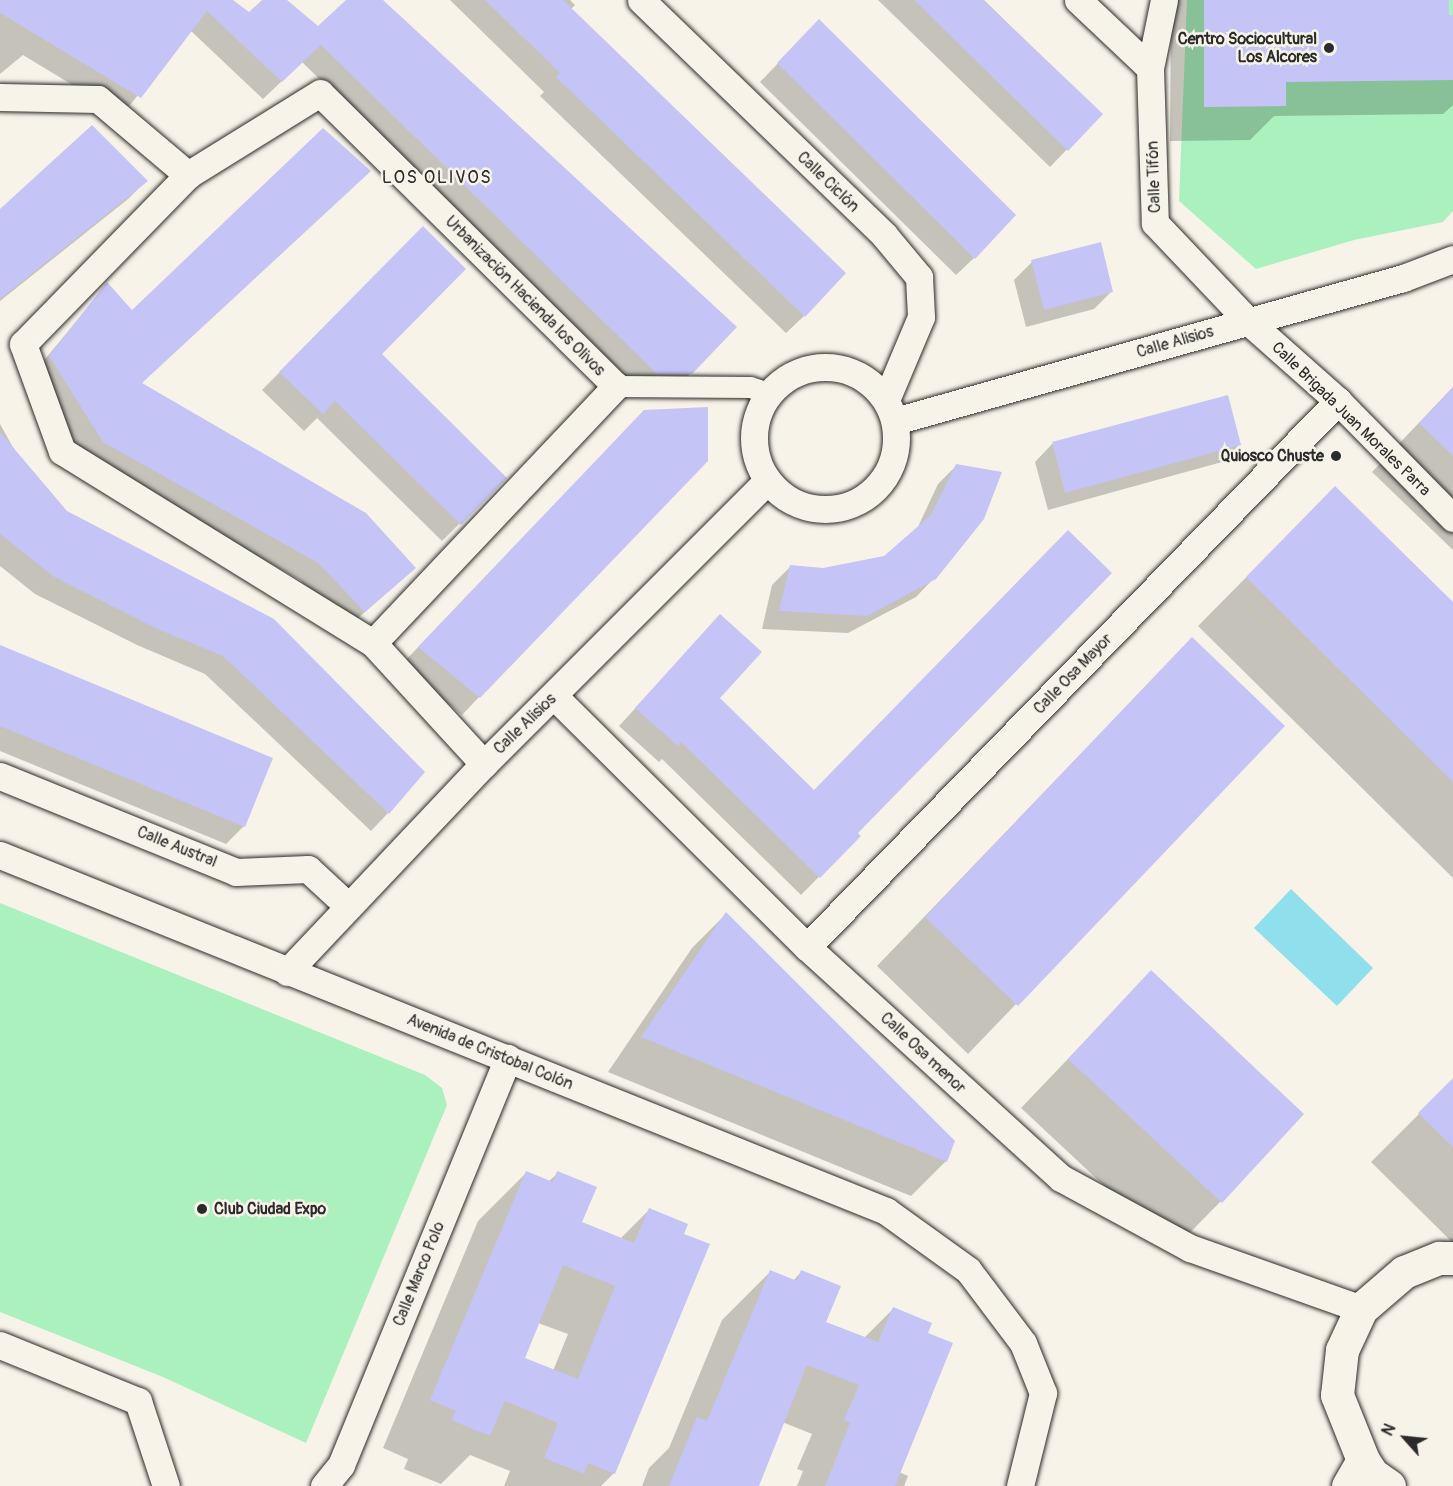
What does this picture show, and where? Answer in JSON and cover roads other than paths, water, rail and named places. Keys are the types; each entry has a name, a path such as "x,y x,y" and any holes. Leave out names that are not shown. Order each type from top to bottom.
{"street":[{"name":"Calle Ciclón","path":"640,0 884,235 919,277 921,317 891,410"},
{"path":"1078,0 1150,68"},
{"name":"Calle Tifón","path":"1164,0 1150,68 1155,223 1248,321"},
{"name":"Urbanización Hacienda los Olivos","path":"373,643 616,386 320,93 188,175 23,344 62,451 373,643 484,764"},
{"path":"0,97 98,99 188,175"},
{"name":"Calle Alisios","path":"891,410 1248,321 1403,278 1453,260"},
{"name":"Calle Brigada Juan Morales Parra","path":"1248,321 1338,401 1453,518"},
{"path":"830,366 852,371 872,382 891,410 897,443 892,464 881,483 865,498 845,507 823,510 802,506 782,496 767,481 757,459 754,437 757,414 768,393 786,378 806,368 830,366"},
{"path":"616,386 750,387 768,393"},
{"name":"Calle Osa Mayor","path":"807,947 1338,401"},
{"name":"Calle Alisios","path":"287,972 484,764 767,481"},
{"name":"Calle Osa menor","path":"554,696 807,947 1061,1178 1190,1248 1361,1309"},
{"name":"Calle Austral","path":"0,776 236,872 308,869 348,906"},
{"name":"Avenida de Cristobal Colón","path":"0,855 886,1211 968,1270 1023,1343 1043,1393 1020,1486"},
{"name":"Calle Marco Polo","path":"324,1486 341,1465 508,1058"},
{"path":"1389,1486 1372,1474 1355,1473 1337,1395 1342,1350 1361,1309 1404,1272 1439,1258 1453,1258"},
{"path":"0,1345 138,1401 165,1486"}],"water":[{"path":"1291,889 1373,968 1337,1006 1254,928"}],"place":[{"name":"Centro Sociocultural Los Alcores","path":"1329,48"},
{"name":"Quiosco Chuste","path":"1336,456"},
{"name":"Club Ciudad Expo","path":"202,1209"}],"district":[{"name":"LOS OLIVOS","path":"437,178"}]}
